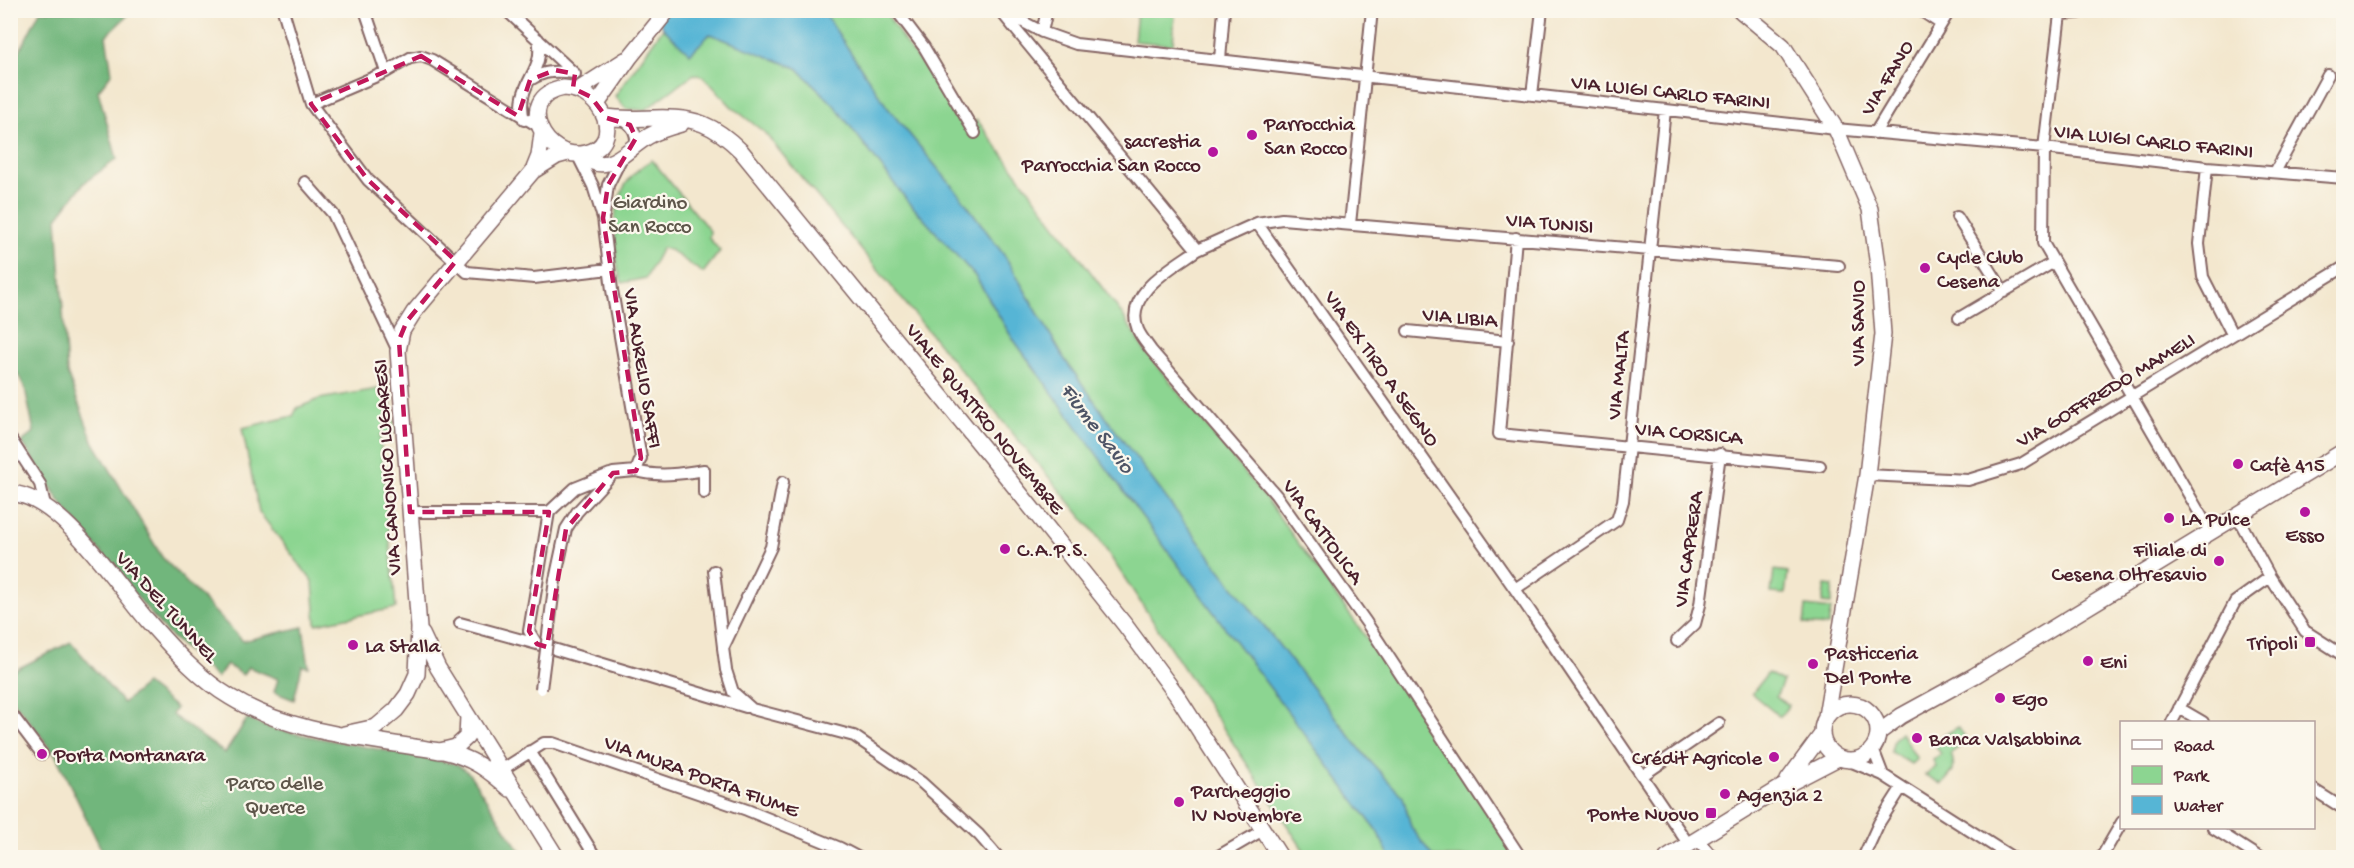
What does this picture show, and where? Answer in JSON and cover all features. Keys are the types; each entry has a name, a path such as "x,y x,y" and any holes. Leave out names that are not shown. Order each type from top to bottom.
{"street":[{"path":"283,10 310,104 368,180 468,272 534,278 609,269"},
{"path":"365,10 386,72"},
{"path":"506,10 538,39 575,84"},
{"path":"597,104 630,57 668,10"},
{"path":"896,10 924,47 975,133"},
{"path":"1001,10 1197,250 1257,223"},
{"name":"VIA LUIGI CARLO FARINI","path":"1001,10 1042,32 1077,44 1836,129 2044,148 2207,167 2343,178"},
{"path":"1042,32 1047,10"},
{"path":"1220,60 1224,10"},
{"path":"1350,224 1367,77 1372,10"},
{"path":"1532,95 1542,10"},
{"name":"VIA SAVIO","path":"1740,10 1783,46 1836,129 1870,209 1882,300 1883,334 1866,475 1826,716"},
{"path":"1920,10 1941,24"},
{"name":"VIA FANO","path":"1875,133 1950,10"},
{"path":"2079,10 2078,13 2058,12 2044,148 2043,243 2210,531"},
{"path":"535,126 521,102 540,56 538,39"},
{"path":"310,104 386,72 410,58 421,56 432,60 535,126 552,143 592,163 601,164 622,157 636,145 662,130 692,121"},
{"path":"533,171 539,156 535,126 537,110 548,95 630,57"},
{"path":"530,80 555,70 597,104 606,117 607,127 602,142 591,152 557,156 533,171"},
{"path":"2275,171 2328,75"},
{"name":"VIA MALTA","path":"1515,589 1617,520 1623,501 1665,110"},
{"name":"VIALE QUATTRO NOVEMBRE","path":"606,117 623,120 692,121 715,130 741,151 998,466 1125,626 1176,694 1281,858"},
{"path":"623,120 634,131 636,145"},
{"name":"VIA AURELIO SAFFI","path":"549,512 575,488 613,473 636,471 641,458 609,269 603,218 593,186 575,153"},
{"path":"603,218 608,185 622,157"},
{"path":"2207,167 2199,244 2203,276 2232,334"},
{"name":"VIA CANONICO LUGARESI","path":"419,628 398,351 402,331 407,321 456,261 533,171"},
{"path":"305,182 333,214 398,351"},
{"path":"1958,217 2004,292"},
{"name":"VIA TUNISI","path":"1257,223 1282,219 1350,224 1839,266"},
{"name":"VIA EX TIRO A SEGNO","path":"1257,223 1515,589 1642,776 1694,842 1713,858"},
{"name":"VIA CORSICA","path":"1516,238 1499,434 1720,454 1820,466"},
{"name":"VIA CATTOLICA","path":"1197,250 1156,280 1143,294 1136,314 1138,330 1151,350 1276,495 1366,622 1521,858"},
{"path":"1959,318 2054,262"},
{"name":"VIA GOFFREDO MAMELI","path":"1866,475 1968,480 2021,464 2343,267"},
{"name":"VIA LIBIA","path":"1408,331 1508,340"},
{"path":"10,438 40,484 45,505"},
{"path":"1878,733 1901,716 1974,676 2343,450"},
{"name":"VIA CAPRERA","path":"1677,641 1695,624 1700,604 1720,454"},
{"path":"636,471 648,474 670,474 704,470 704,493"},
{"path":"541,693 555,580 566,529 577,512 613,473"},
{"path":"723,648 771,547 783,482"},
{"name":"VIA DEL TUNNEL","path":"10,493 30,496 61,518 147,620 186,662 206,680 252,710 278,721 458,755 482,765 522,799"},
{"path":"410,512 549,512 529,631 537,645"},
{"path":"2237,516 2270,577 2305,631 2343,656"},
{"path":"714,572 726,670 733,692 752,709"},
{"path":"2173,721 2235,602 2270,577"},
{"path":"460,622 752,709 854,736 921,782 979,835 999,858"},
{"path":"419,628 438,668 557,858"},
{"name":"VIA DEL TUNNEL","path":"344,734 376,727 396,710 408,694 417,674 419,628"},
{"path":"1834,675 1848,704"},
{"path":"1784,786 1821,734 1826,716 1839,706 1848,704 1901,716"},
{"path":"1667,858 1784,786 1843,759 1864,756 1873,749 1878,733 1875,718 1865,708"},
{"path":"2179,708 2200,721"},
{"path":"10,712 42,754"},
{"path":"440,751 456,747 467,738 468,716"},
{"path":"1642,776 1719,723"},
{"path":"1821,734 1827,748 1843,759 1883,775 2013,858"},
{"name":"VIA MURA PORTA FIUME","path":"530,751 544,742 553,743 747,810 859,858"},
{"path":"1873,749 1883,775"},
{"path":"503,769 530,751 596,858"},
{"path":"1863,858 1879,823 1902,787"},
{"path":"2315,791 2343,809"},
{"path":"2102,858 2120,824"},
{"path":"2215,829 2260,858"},
{"path":"1215,858 1263,830"}],"highlighted area":[{"path":"421,56 518,116 530,80 555,70 575,74 573,88 591,97 607,118 630,125 636,138 608,185 603,218 641,458 636,471 613,473 566,529 547,647 537,644 529,631 549,512 410,512 399,340 407,321 456,261 368,180 311,104"}],"green space":[{"path":"40,11 126,11 127,16 106,36 112,73 98,91 117,159 84,183 57,218 67,373 93,441 162,557 243,641 303,627 309,667 302,666 294,700 274,692 278,679 248,667 243,675 227,665 217,678 165,631 60,502 22,442 34,432 25,388 13,365 11,366 10,79 17,56"},
{"path":"823,11 885,11 906,44 969,125 977,120 1122,314 1145,351 1267,500 1449,752 1515,857 1433,857 1411,827 1403,797 1367,758 1221,571 1115,430 1065,360 1006,258 962,198 887,107"},
{"path":"1137,11 1175,11 1173,45 1134,41"},
{"path":"663,28 690,54 710,34 797,68 834,105 906,199 976,277 1011,336 1138,511 1377,831 1390,857 1308,857 1095,533 764,132 732,107 704,77 694,74 645,110 626,109 615,96"},
{"name":"Giardino San Rocco","path":"652,160 710,231 709,238 720,251 703,273 670,250 662,248 646,278 622,283 615,236 616,210 624,187 631,177"},
{"path":"389,387 395,432 380,436 396,608 316,624 313,582 259,512 242,428 293,416 297,408 319,399"},
{"path":"1774,570 1788,572 1785,594 1771,593"},
{"path":"1825,585 1833,586 1831,604 1822,603"},
{"path":"1806,606 1831,609 1828,626 1804,624"},
{"name":"Parco delle Querce","path":"71,642 123,703 146,684 176,708 172,715 225,753 247,719 272,729 456,764 469,773 524,857 109,857 104,855 55,754 11,698 11,672"},
{"path":"1768,673 1783,681 1776,697 1789,705 1780,717 1752,694"},
{"path":"1958,727 1968,741 1951,753 1953,770 1942,784 1925,775 1936,767 1933,760 1941,754 1933,742"},
{"path":"1901,733 1917,759 1911,764 1891,752 1894,739"}],"water":[{"name":"Fiume Savio","path":"656,11 823,11 887,107 962,198 1006,258 1065,360 1115,430 1221,571 1367,758 1403,797 1411,827 1433,857 1390,857 1377,831 1138,511 1011,336 976,277 906,199 834,105 797,68 710,34 690,54 663,28"}],"place":[{"name":"Parrocchia San Rocco","path":"1252,135"},
{"name":"sacrestia Parrocchia San Rocco","path":"1213,152"},
{"name":"Cycle Club Cesena","path":"1925,268"},
{"name":"Cafè 415","path":"2238,464"},
{"name":"Esso","path":"2305,512"},
{"name":"LA Pulce","path":"2169,518"},
{"name":"C.A.P.S.","path":"1005,549"},
{"name":"Filiale di Cesena Oltresavio","path":"2219,561"},
{"name":"Tripoli","path":"2310,642"},
{"name":"La Stalla","path":"353,645"},
{"name":"Eni","path":"2088,661"},
{"name":"Pasticceria Del Ponte","path":"1813,664"},
{"name":"Ego","path":"2000,698"},
{"name":"Banca Valsabbina","path":"1917,738"},
{"name":"Porta Montanara","path":"42,754"},
{"name":"Crédit Agricole","path":"1774,757"},
{"name":"Agenzia 2","path":"1725,794"},
{"name":"Parcheggio IV Novembre","path":"1179,802"},
{"name":"Ponte Nuovo","path":"1711,813"}]}
